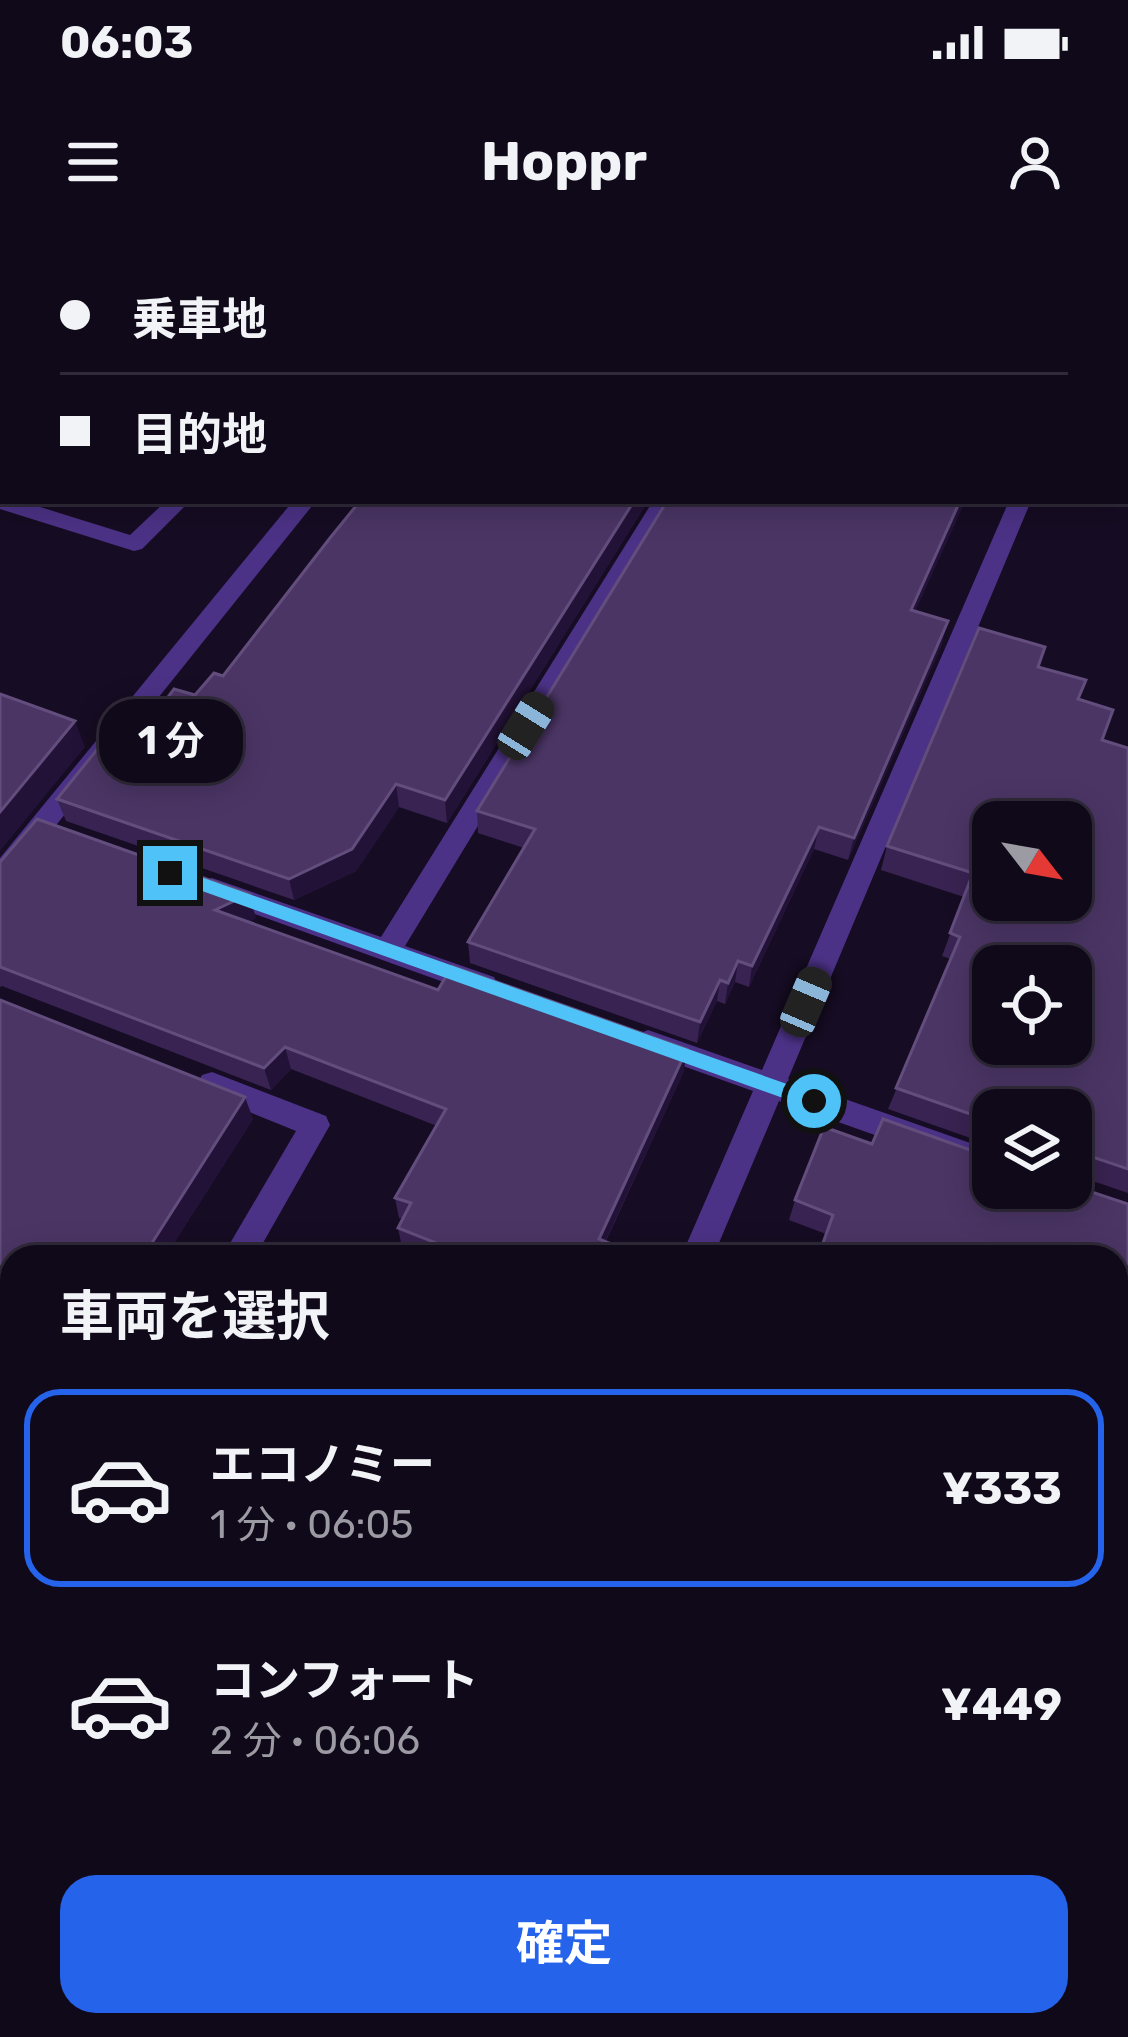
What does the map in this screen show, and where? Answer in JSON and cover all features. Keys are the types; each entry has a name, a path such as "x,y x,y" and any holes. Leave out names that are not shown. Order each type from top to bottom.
{"street":[{"path":"6,504 134,544 176,504"},
{"path":"0,877 50,830 303,504"},
{"path":"387,950 662,504"},
{"path":"702,1245 1019,504"},
{"path":"191,880 522,998"},
{"path":"612,1030 972,1157"},
{"path":"189,1076 315,1125 245,1245"}],"building":[{"path":"358,504 632,504 445,800 396,784 352,849 289,879 57,799 108,736 132,745 174,689 195,695 214,673 223,676"},
{"path":"665,504 959,504 911,610 948,621 854,838 819,827 752,966 738,961 728,983 720,980 700,1022 468,942 535,829 477,811"},
{"path":"979,628 1045,647 1038,667 1086,680 1078,699 1113,710 1102,740 1128,748 1128,1169 1092,1157 1092,1089 972,1089 972,1115 896,1088 960,937 950,933 972,876 972,921 1092,921 1092,801 972,801 972,873 887,846"},
{"path":"0,694 75,721 0,812"},
{"path":"37,819 249,894 215,910 438,990 452,966 687,1049 599,1239 608,1245 441,1245 398,1228 411,1203 395,1198 446,1109 285,1047 264,1068 0,967 0,862"},
{"path":"0,1000 245,1097 151,1245 0,1245"},
{"path":"883,1119 972,1151 972,1209 1092,1209 1092,1192 1128,1204 1128,1245 822,1245 833,1215 795,1200 824,1127 872,1144"}],"route":[{"path":"170,873 814,1101"}]}
